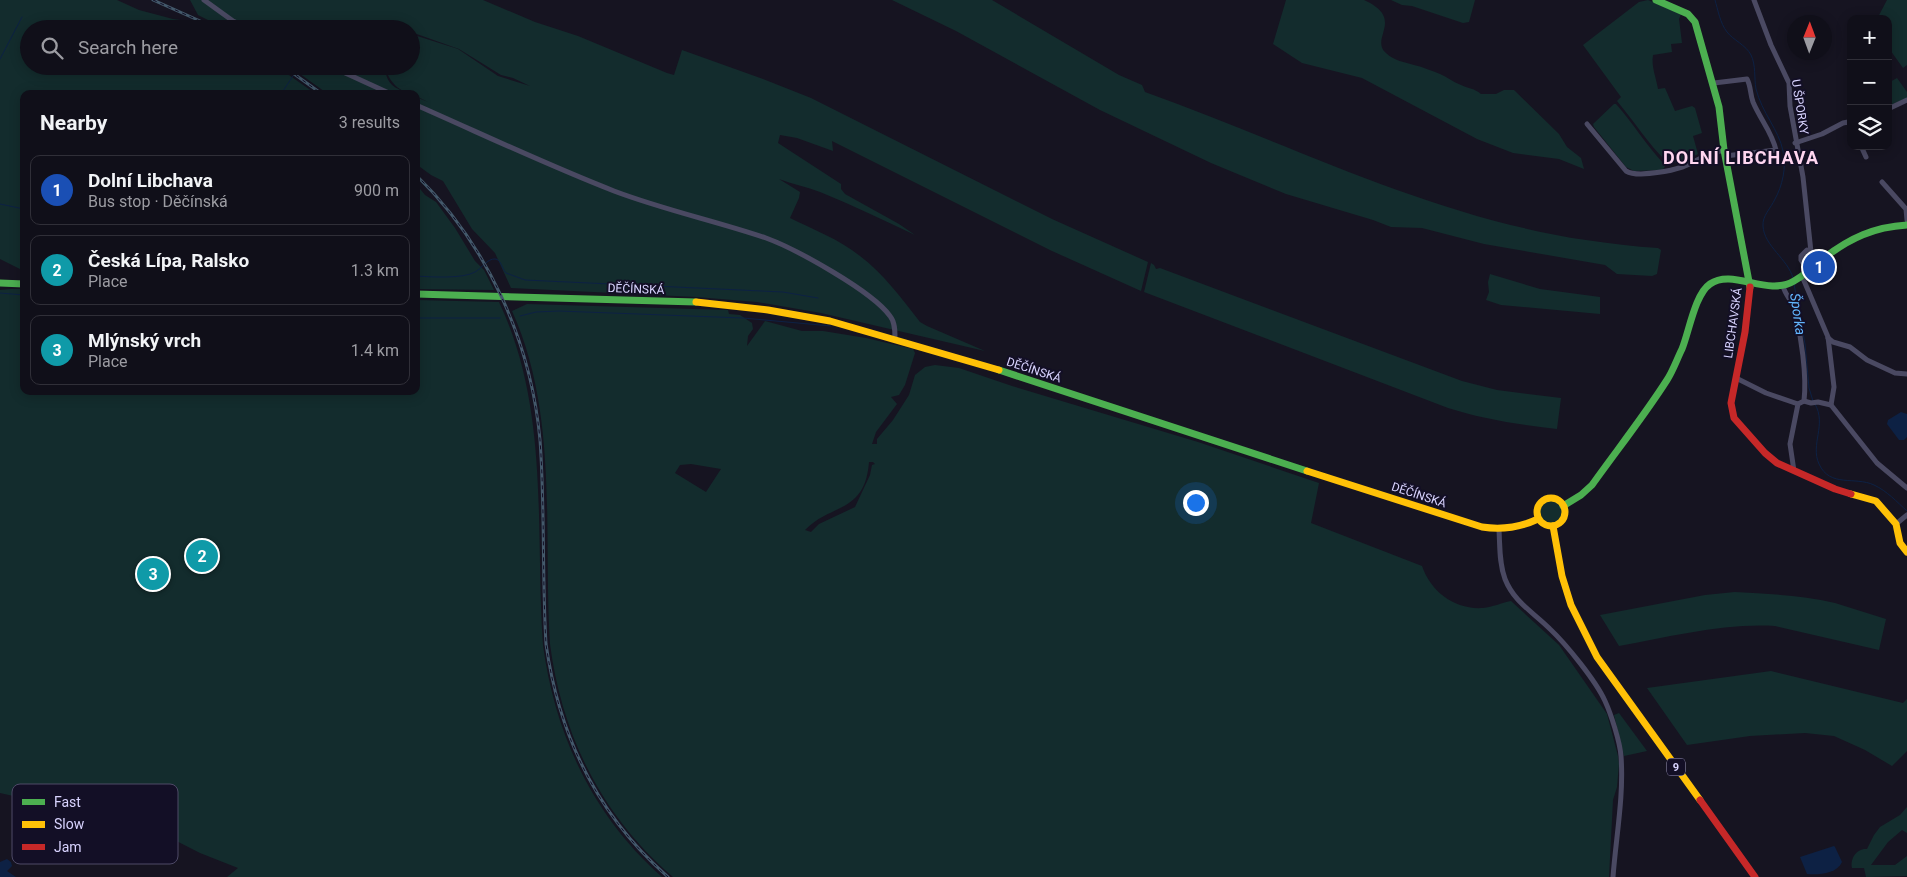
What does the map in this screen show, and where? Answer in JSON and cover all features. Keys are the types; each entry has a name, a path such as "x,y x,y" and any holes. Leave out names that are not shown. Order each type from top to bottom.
{"main road":[{"name":"LIBCHAVSKÁ","path":"1656,0 1688,14 1695,22 1714,83 1719,107 1725,153 1750,283 1745,332 1731,402 1734,418 1765,454 1778,462 1835,489 1876,501 1896,524 1900,543 1907,552"},
{"path":"1563,506 1581,495 1592,485 1668,379 1705,288 1712,282 1721,280 1771,286 1787,285 1856,236 1887,226 1907,225"},
{"path":"0,283 20,284"},
{"name":"DĚČÍNSKÁ","path":"420,294 682,302 744,306 830,321 968,360 1473,525 1499,530 1518,528 1538,518"},
{"path":"1548,498 1555,499 1563,506 1565,514 1563,519 1553,526 1544,525 1538,518 1537,507 1543,500 1548,498"},
{"name":"9","path":"1553,526 1568,598 1597,657 1755,877"}],"street":[{"path":"204,0 231,20"},
{"name":"U ŠPORKY","path":"1754,0 1789,83 1790,106 1795,143 1803,177 1811,252"},
{"path":"350,75 382,90"},
{"path":"1587,124 1630,174 1647,174 1674,169 1690,164 1701,157 1725,153 1776,150 1774,141 1752,101 1751,86 1747,79 1714,83"},
{"path":"1892,107 1907,100"},
{"path":"420,107 612,190 653,205 768,239 814,261 868,295 890,316 894,324 895,338"},
{"path":"1795,143 1847,123"},
{"path":"1863,150 1866,157"},
{"path":"1882,182 1906,209"},
{"path":"1907,202 1907,220"},
{"path":"1820,261 1807,250 1800,256 1803,275 1828,337 1834,387 1831,405"},
{"path":"1787,285 1788,297 1795,308 1804,373 1804,400"},
{"path":"1828,337 1834,342 1850,347 1867,360 1895,373 1907,374"},
{"path":"1736,378 1766,393 1798,404"},
{"path":"1804,400 1831,405 1877,463 1907,488"},
{"path":"1794,471 1790,444 1798,404 1804,400"},
{"path":"1896,524 1907,516"},
{"path":"1499,530 1501,564 1511,591 1519,602 1552,630 1566,647 1601,693 1610,716 1621,754 1621,784 1613,877"}],"green space":[{"path":"0,0 117,0 139,10 180,20 20,20 20,75 289,75 310,90 20,90 20,269 0,259"},
{"path":"190,0 483,0 674,75 682,50 811,98 1052,219 1148,262 1141,291 1052,251 832,141 833,151 797,138 780,135 778,143 841,184 841,189 845,194 915,235 820,192 779,179 800,192 790,218 834,239 869,263 885,279 920,322 985,351 821,313 757,302 696,297 511,288 495,253 472,229 443,181 420,167 420,99 428,102 420,98 420,90 402,90 396,86 388,75 420,75 420,37 458,49 498,76 530,86 501,75 459,49 420,35 420,20 208,20 198,15"},
{"path":"892,0 992,0 1119,75 1142,85 1145,92 1362,177 1472,214 1529,229 1586,240 1658,248 1661,250 1657,274 1652,276 1617,274 1605,265 1484,244 1422,228 1391,227 1286,194 1211,163 1100,110 956,31"},
{"path":"1286,0 1364,0 1383,14 1385,21 1381,41 1382,47 1389,56 1440,74 1481,94 1496,94 1504,90 1514,90 1559,134 1567,147 1581,158 1584,169 1559,159 1513,153 1477,139 1362,78 1302,63 1273,44"},
{"path":"1391,0 1475,0 1469,22 1463,23"},
{"path":"1648,0 1681,14 1679,19 1682,43 1671,44 1672,52 1653,55 1653,67 1658,89 1665,88 1675,111 1692,106 1695,108 1702,133 1693,136 1698,154 1679,164 1667,162 1647,140 1617,101 1621,97 1583,45 1639,2"},
{"path":"1887,0 1907,0 1907,65 1903,68 1892,53 1892,15 1879,15"},
{"path":"302,75 386,75 389,82 400,90 322,90"},
{"path":"1897,78 1907,92 1907,98 1892,104 1892,81"},
{"path":"1614,104 1622,111 1663,163 1665,166 1663,170 1634,171 1626,167 1594,127 1593,124"},
{"path":"420,189 425,195 436,202 455,228 475,261 484,270 494,290 420,289"},
{"path":"1151,263 1156,269 1160,268 1462,381 1497,390 1561,398 1557,429 1502,421 1448,408 1144,292"},
{"path":"1490,274 1540,289 1600,297 1600,314 1501,305 1486,300 1489,292 1488,282"},
{"path":"20,289 20,395 420,395 420,300 499,302 515,343 526,385 533,427 537,470 543,645 557,711 581,772 597,801 616,828 662,877 227,877 238,868 178,842 178,784 12,784 12,796 0,793 0,290"},
{"path":"527,304 728,310 729,314 740,315 752,323 753,329 748,336 747,346 765,321 802,331 823,331 866,338 913,349 915,353 905,385 899,395 891,397 897,404 876,432 872,444 877,444 877,439 893,420 909,395 915,375 925,367 935,365 959,368 1012,386 1198,442 1319,483 1311,523 1422,566 1431,584 1445,598 1463,606 1483,608 1511,601 1559,645 1607,714 1618,756 1617,787 1613,800 1609,877 673,877 648,853 606,801 589,772 575,742 564,711 550,644 546,475 543,433 537,391 527,351 512,311","holes":["869,462 875,464 872,465 870,475 855,507 819,524 811,532 805,530 815,521 854,499 861,491 866,479","691,464 721,469 706,492 675,473 680,465"]},
{"path":"1551,501 1559,504 1562,512 1559,520 1551,523 1543,520 1540,512 1543,504"},
{"path":"1735,592 1785,595 1823,600 1886,619 1879,650 1775,626 1716,629 1619,646 1600,615 1705,595"},
{"path":"1771,671 1903,703 1907,699 1907,751 1892,766 1865,750 1834,736 1805,733 1750,736 1687,745 1647,688"},
{"path":"1619,713 1647,751 1624,756 1614,715"},
{"path":"1907,807 1907,833 1902,830 1888,842 1871,865 1895,865 1907,856 1907,876 1866,877 1864,868 1852,868 1855,854 1860,850 1867,849 1880,827 1900,815"}],"water":[{"path":"1901,412 1907,414 1907,437 1904,440 1899,440 1887,424 1888,420"},
{"path":"1834,846 1842,862 1840,866 1827,873 1807,874 1800,857"},
{"path":"7,859 11,862 12,866 7,871 16,877 0,877 0,862"}],"waterway":[{"name":"Šporka","path":"1715,0 1725,28 1751,55 1759,98 1781,143 1784,157 1782,182 1778,194 1767,212 1763,226 1767,240 1786,265 1793,278"},
{"path":"0,59 20,21"},
{"path":"284,90 293,76"},
{"path":"0,204 20,208"},
{"path":"420,276 463,276 475,272 490,260 497,259 506,273 525,280 783,292 818,298"},
{"name":"Šporka","path":"1794,284 1805,344 1809,388 1813,401"},
{"path":"0,293 20,295"},
{"path":"520,316 536,312 559,311 743,318 831,326"},
{"path":"420,318 500,318"},
{"name":"Šporka","path":"1815,404 1819,419 1817,457 1824,471 1836,479 1867,482 1879,487 1907,511"}],"railway":[{"path":"153,0 198,20"},
{"path":"296,75 316,90"},
{"path":"420,179 441,202 464,232 484,263 516,331 527,367 535,403 540,440 546,644 552,678 572,742 585,772 621,827 643,853 668,877"}],"traffic: fast":[{"path":"1656,0 1688,14 1695,22 1719,107 1724,150 1750,287"},
{"path":"1563,506 1581,495 1592,485 1658,393 1671,373 1682,349 1696,304 1710,284 1719,280 1729,279 1762,285 1784,285 1802,276 1824,258 1853,239 1884,228 1907,225"},
{"path":"0,283 20,284"},
{"path":"420,294 696,302"},
{"path":"999,370 1307,471"}],"traffic: slow":[{"path":"696,302 768,310 830,321 999,370"},
{"path":"1307,471 1482,527 1510,527 1538,519"},
{"path":"1851,494 1876,501 1896,524 1900,543 1907,552"},
{"path":"1551,498 1561,502 1565,512 1561,522 1551,526 1541,522 1537,512 1541,502 1551,498"},
{"path":"1553,526 1562,576 1571,605 1597,657 1700,800"}],"traffic: jam":[{"path":"1750,287 1745,332 1731,403 1734,418 1765,453 1777,463 1835,489 1851,494"},
{"path":"1700,800 1755,877"}],"place":[{"name":"Dolní Libchava","path":"1819,267"},
{"name":"Česká Lípa, Ralsko","path":"202,556"},
{"name":"Mlýnský vrch","path":"153,574"}],"district":[{"name":"DOLNÍ LIBCHAVA","path":"1741,158"}]}
